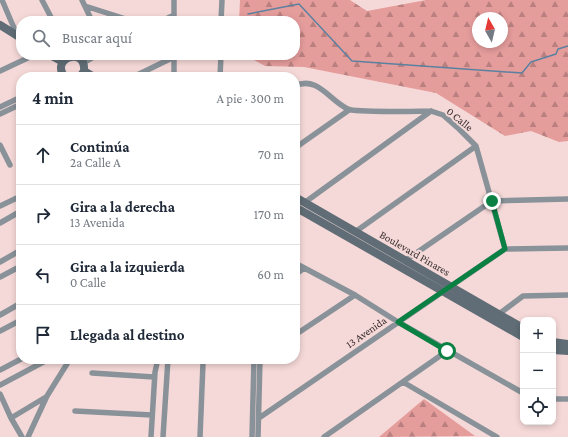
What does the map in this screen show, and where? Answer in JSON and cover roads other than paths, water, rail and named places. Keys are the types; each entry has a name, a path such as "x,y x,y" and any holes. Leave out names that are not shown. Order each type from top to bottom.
{"street":[{"path":"2,0 16,30"},
{"path":"42,0 50,16"},
{"path":"82,0 90,16"},
{"path":"174,0 174,16"},
{"path":"221,16 222,0"},
{"path":"85,6 116,16"},
{"path":"2,28 16,35"},
{"path":"0,71 23,60"},
{"path":"59,60 63,62"},
{"path":"62,72 61,68 63,62 66,60"},
{"path":"79,60 82,72"},
{"path":"83,72 93,60"},
{"path":"143,72 166,60"},
{"path":"174,60 174,72"},
{"path":"220,60 220,72"},
{"path":"300,85 306,83 317,86 349,110 300,144"},
{"path":"0,107 16,99"},
{"path":"0,114 16,107"},
{"name":"0 Calle","path":"349,110 432,111 443,115 460,128 476,146 505,249"},
{"path":"300,206 432,111"},
{"path":"0,145 10,165"},
{"path":"355,232 476,146"},
{"path":"0,206 16,198"},
{"path":"406,260 492,201 568,198"},
{"name":"Boulevard Pinares","path":"300,200 406,260 520,335"},
{"name":"Boulevard Pinares","path":"300,210 448,289 500,314 520,326"},
{"path":"0,223 16,214"},
{"path":"505,249 568,248"},
{"name":"13 Avenida","path":"259,418 505,249"},
{"path":"0,262 16,253"},
{"path":"300,266 355,295 447,351 520,391"},
{"path":"300,271 304,268"},
{"path":"0,277 16,269"},
{"path":"300,331 355,295"},
{"path":"500,314 523,296 568,295"},
{"path":"0,315 16,306"},
{"path":"0,331 16,323"},
{"path":"556,342 568,344"},
{"path":"556,350 568,351"},
{"path":"324,437 447,351"},
{"path":"0,370 16,362"},
{"path":"0,385 39,364"},
{"path":"28,437 47,396 67,364"},
{"path":"151,437 154,377 157,364"},
{"path":"163,437 168,364"},
{"path":"200,437 203,364"},
{"path":"252,437 254,364"},
{"path":"258,437 260,364"},
{"path":"92,374 154,377"},
{"path":"404,382 497,437"},
{"path":"0,394 22,437"},
{"path":"11,418 47,396"},
{"path":"556,399 568,399"},
{"path":"74,411 152,415"}],"waterway":[{"path":"248,14 299,4 352,61 522,73 531,62 556,54 558,49 568,46"}]}
